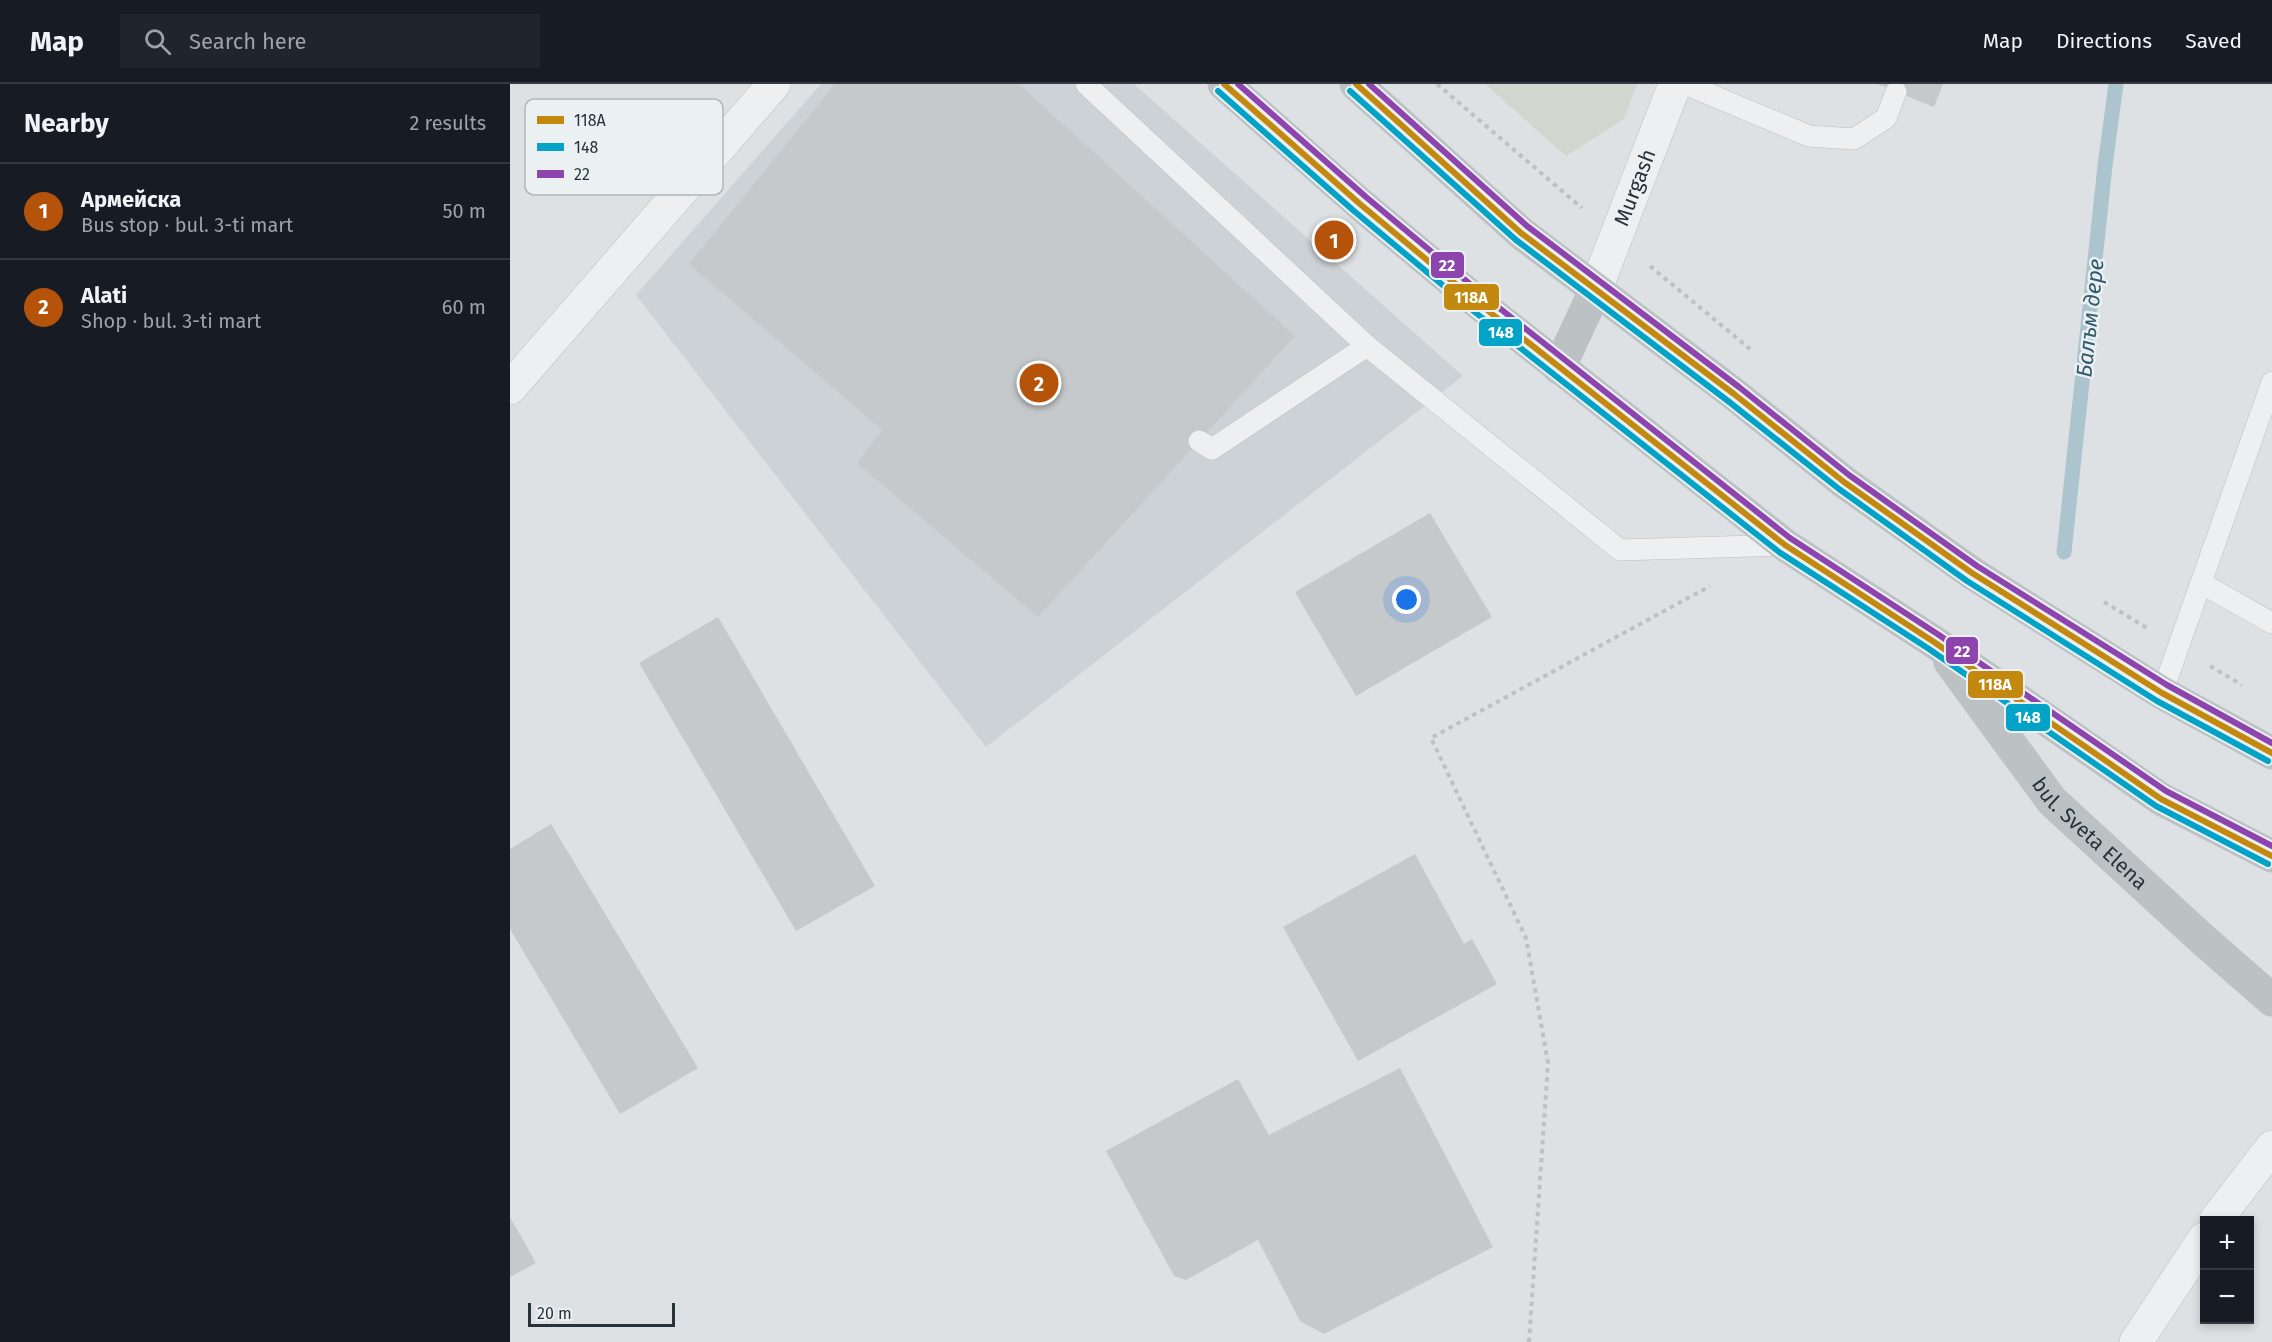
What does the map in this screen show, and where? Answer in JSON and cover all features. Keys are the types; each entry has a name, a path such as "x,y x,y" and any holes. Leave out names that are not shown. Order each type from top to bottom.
{"street":[{"path":"723,143 774,84"},
{"path":"1224,84 1360,204 1558,368 1785,545 1934,642 2162,799 2272,856"},
{"path":"1356,84 1521,233 1734,394 1844,482 1972,573 2162,693 2272,753"},
{"name":"Murgash","path":"1595,291 1675,84"},
{"path":"510,388 678,195"},
{"path":"1558,368 1595,291"},
{"name":"bul. Sveta Elena","path":"1934,642 2052,801 2200,938 2272,1000"},
{"path":"2221,1216 2272,1147"},
{"path":"2136,1342 2200,1246"}],"lane":[{"path":"1086,84 1367,346 1620,550 1785,545"},
{"path":"1685,84 1809,136 1854,139 1886,118 1896,92"},
{"path":"1199,441 1212,449 1367,346"},
{"path":"2162,693 2272,382"},
{"path":"2201,583 2272,623"}],"path":[{"path":"1437,84 1752,350"},
{"path":"1528,1342 1548,1063 1526,938 1431,738 1712,585"},
{"path":"2097,598 2244,686"}],"shaded area":[{"path":"821,84 1134,84 1463,376 986,747 636,295"},
{"path":"1485,84 1637,84 1624,119 1566,156"}],"building":[{"path":"835,84 1019,84 1295,336 1038,617 857,463 882,430 689,264"},
{"path":"1877,84 1943,84 1934,107"},
{"path":"1430,513 1492,617 1356,696 1295,592"},
{"path":"718,617 875,886 796,931 639,663"},
{"path":"551,824 698,1068 620,1114 510,929 510,849"},
{"path":"1415,854 1464,944 1472,939 1497,984 1358,1061 1283,927"},
{"path":"1400,1068 1493,1247 1324,1334 1300,1321 1258,1240 1186,1280 1174,1276 1106,1151 1238,1079 1269,1135"},
{"path":"510,1217 536,1263 510,1277"}],"waterway":[{"name":"Балъм дере","path":"2064,552 2105,166 2116,84"}],"transit line":[{"name":"118А","path":"1224,84 1360,204 1482,306 1785,545 1934,642 2161,799 2272,856"},
{"name":"22","path":"1238,84 1366,197 1488,299 1790,538 1939,635 2166,791 2272,846"},
{"name":"118А","path":"1356,84 1521,233 1734,394 1844,482 1972,573 2162,693 2272,753"},
{"name":"22","path":"1369,84 1527,226 1739,387 1849,475 1977,566 2167,685 2272,743"},
{"name":"148","path":"1218,91 1354,211 1476,313 1779,552 1929,649 2156,806 2268,864"},
{"name":"148","path":"1350,91 1516,240 1728,401 1839,489 1967,581 2157,701 2268,761"}],"place":[{"name":"Армейска","path":"1334,240"},
{"name":"Alati","path":"1039,383"}]}
